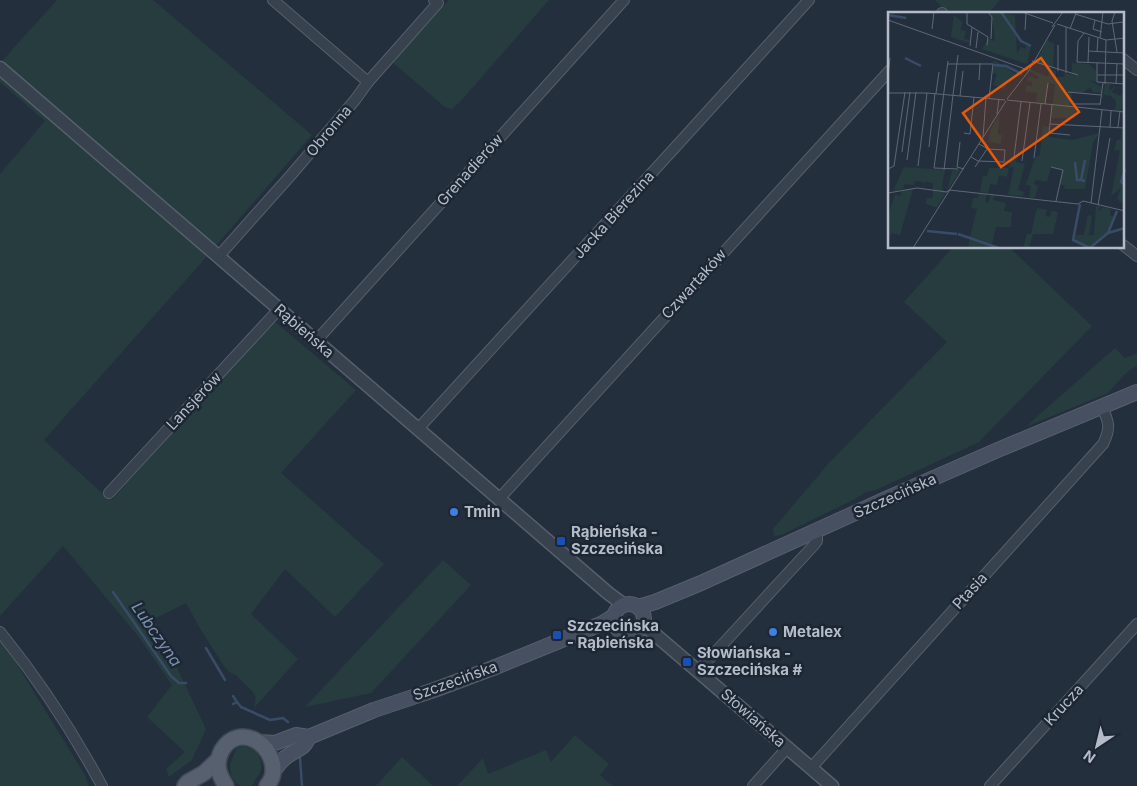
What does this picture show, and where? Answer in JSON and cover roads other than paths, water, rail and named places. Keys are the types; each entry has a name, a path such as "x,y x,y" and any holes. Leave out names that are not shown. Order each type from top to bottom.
{"main road":[{"name":"Szczecińska","path":"259,742 275,743 296,735 309,737 374,710 493,668 601,624 632,617 655,602 974,461 1137,392"},
{"path":"185,786 188,782 204,773 218,760 228,742 242,737 248,737 259,742 268,752 273,766 271,781"},
{"name":"Szczecińska","path":"271,781 283,759 303,748 309,737"},
{"path":"218,760 219,774 226,786"}],"street":[{"path":"273,0 368,82"},
{"name":"Grenadierów","path":"316,340 624,0"},
{"name":"Jacka Bierezina","path":"418,429 808,0"},
{"name":"Obronna","path":"218,257 304,160 436,2"},
{"path":"1124,60 1137,70"},
{"name":"Rąbieńska","path":"0,68 608,593 632,617"},
{"name":"Czwartaków","path":"499,499 888,72"},
{"path":"1124,246 1137,256"},
{"name":"Lansjerów","path":"109,492 279,309"},
{"name":"Ptasia","path":"811,768 1103,444 1108,434 1109,422 1102,407"},
{"path":"698,671 814,545 817,541 817,530"},
{"name":"Słowiańska","path":"632,617 832,786"},
{"name":"Krucza","path":"990,786 1137,624"},
{"path":"0,632 74,736 102,786"},
{"path":"753,786 787,748"}],"waterway":[{"name":"Lubczyna","path":"113,592 171,676 179,683 186,683"},
{"path":"206,648 225,680"},
{"name":"Lubczyna","path":"233,696 237,702"},
{"name":"Lubczyna","path":"233,704 237,702 241,707 270,720 283,718 288,722"},
{"name":"Lubczyna","path":"300,758 302,786"}],"place":[{"name":"Tmin","path":"454,512"},
{"name":"Rąbieńska - Szczecińska","path":"561,541"},
{"name":"Metalex","path":"773,632"},
{"name":"Szczecińska - Rąbieńska","path":"557,635"},
{"name":"Słowiańska - Szczecińska #","path":"687,662"}]}
